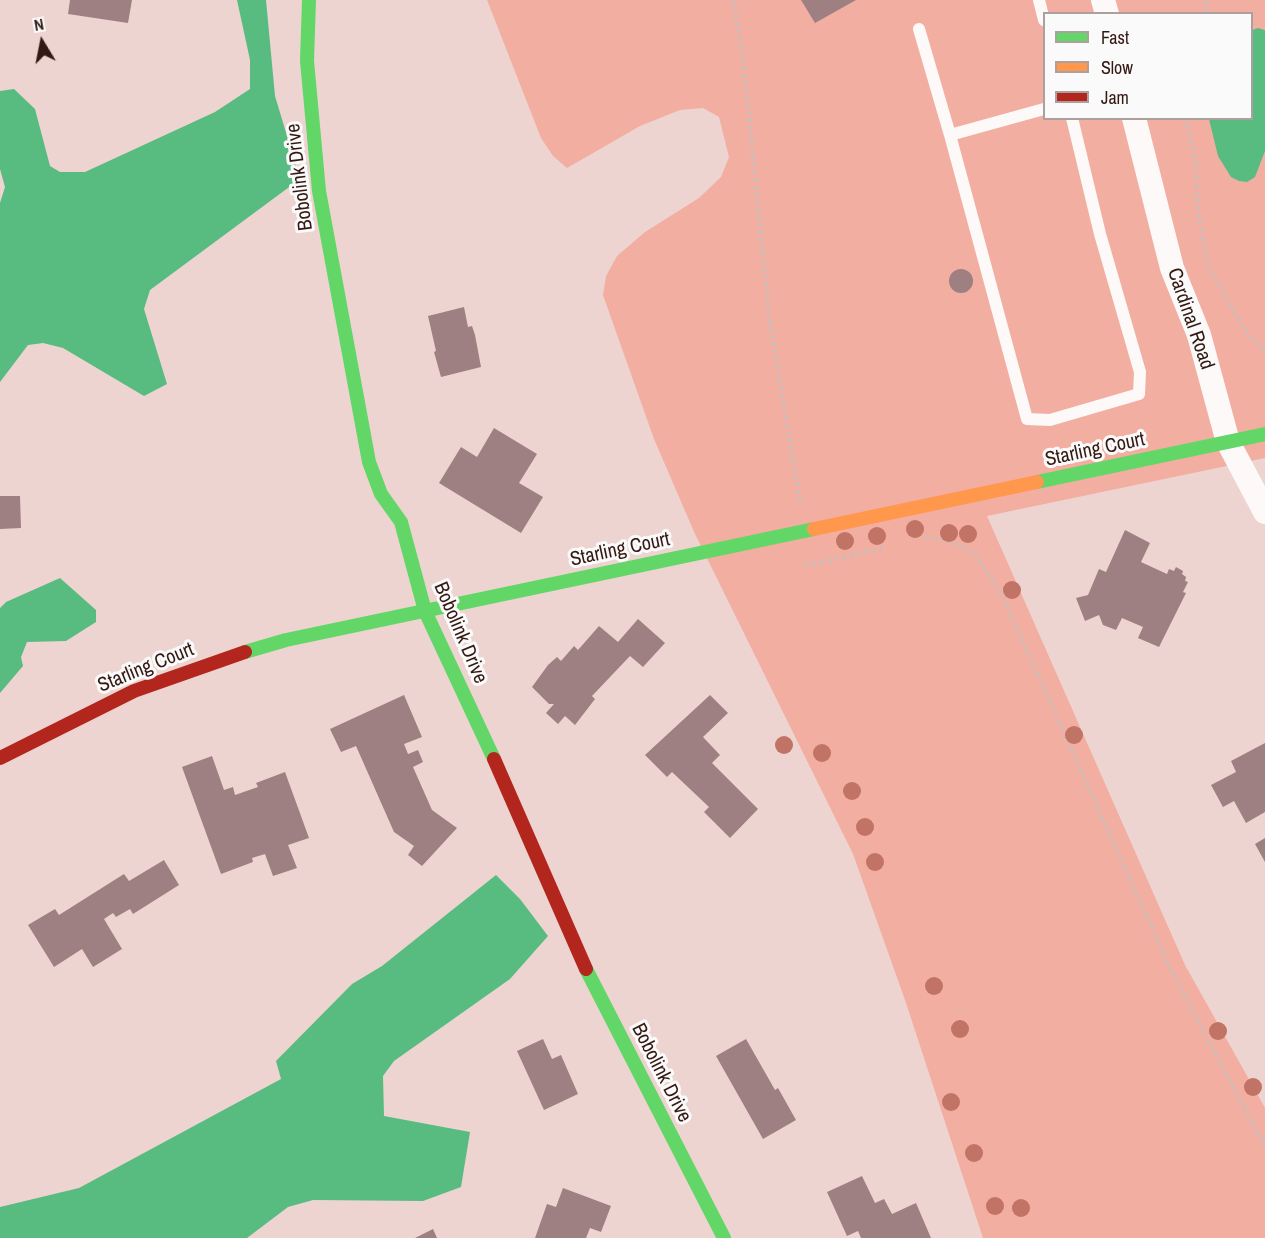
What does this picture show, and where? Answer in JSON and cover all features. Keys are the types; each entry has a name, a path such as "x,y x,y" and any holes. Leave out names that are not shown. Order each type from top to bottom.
{"street":[{"name":"Bobolink Drive","path":"309,0 308,61 319,191 339,310 369,462 381,494 401,522 425,611 520,816 578,954 724,1238"},
{"name":"Cardinal Road","path":"1135,120 1172,268 1199,335 1228,442 1265,512"},
{"name":"Starling Court","path":"0,758 134,691 201,666 286,640 1265,434"}],"lane":[{"path":"1039,0 1043,16"},
{"path":"919,29 1027,419 1050,420 1140,394 1140,372 1100,234 1072,120"},
{"path":"950,135 1043,109"}],"path":[{"path":"733,0 743,56 769,315 801,512 794,533 792,549 796,558 802,562 814,564 895,545"},
{"path":"1186,120 1196,161 1197,205 1207,263 1242,326 1265,352"},
{"path":"917,540 945,538 961,544 975,554 1001,592 1170,968 1265,1147"}],"shaded area":[{"path":"237,0 266,0 275,96 300,179 150,290 144,309 167,384 144,396 63,348 43,343 28,345 0,382 0,203 5,187 0,169 0,91 14,89 35,109 50,166 60,172 85,172 215,112 250,89 250,60"},
{"path":"487,0 1265,0 1265,458 987,516 1185,965 1265,1108 1265,1238 983,1238 905,1000 853,854 695,534 654,439 603,295 606,276 617,256 645,232 699,198 721,177 729,157 719,117 703,108 680,110 640,126 567,168 553,156 541,138"},
{"path":"1258,28 1265,30 1265,151 1255,177 1247,182 1231,177 1218,156 1209,120 1253,120 1253,30"},
{"path":"60,578 96,610 96,622 66,641 27,642 21,657 23,666 0,693 0,608 6,602"},
{"path":"496,875 520,899 548,936 510,979 394,1061 383,1076 384,1116 470,1132 461,1187 423,1201 313,1200 288,1207 247,1238 0,1238 0,1207 79,1188 281,1079 276,1061 352,984 382,966"}],"building":[{"path":"70,0 132,0 128,23 68,14"},
{"path":"801,0 856,0 815,23"},
{"path":"961,269 970,272 973,281 970,290 961,293 952,290 949,281 952,272"},
{"path":"464,307 468,327 472,326 475,335 481,367 441,377 428,316"},
{"path":"494,428 537,454 519,483 543,497 521,533 439,483 461,447 477,457"},
{"path":"0,496 20,496 21,528 0,529"},
{"path":"1125,530 1150,543 1141,562 1167,574 1169,569 1174,571 1176,567 1183,571 1185,581 1188,582 1183,592 1186,593 1159,647 1138,638 1143,627 1122,618 1116,630 1103,625 1099,615 1085,621 1076,598 1088,595 1099,569 1106,572"},
{"path":"638,619 665,643 643,667 630,656 592,696 595,699 575,725 565,716 558,724 546,713 554,704 549,704 532,687 548,665 557,657 561,661 574,646 578,650 599,626 618,642"},
{"path":"404,695 422,737 404,744 408,754 418,750 423,762 413,767 432,810 457,828 422,866 408,855 414,846 394,832 356,746 341,752 330,729"},
{"path":"710,695 728,713 703,737 720,755 712,763 758,809 730,838 704,812 709,807 672,772 667,777 645,755"},
{"path":"1265,743 1265,812 1246,823 1234,801 1223,807 1211,785 1236,772 1231,761"},
{"path":"212,756 224,790 233,787 235,795 258,787 256,783 285,772 309,838 288,845 297,868 273,876 265,854 252,858 253,862 221,874 182,767"},
{"path":"1265,838 1265,862 1255,844"},
{"path":"164,860 179,885 133,914 130,909 116,917 113,913 104,919 122,949 93,967 82,949 54,967 28,925 55,909 59,915 124,874 129,881"},
{"path":"543,1039 552,1059 561,1055 578,1094 544,1110 517,1051"},
{"path":"746,1039 775,1090 778,1088 796,1120 763,1139 716,1056"},
{"path":"862,1176 875,1203 884,1199 892,1214 916,1203 931,1238 861,1238 858,1231 847,1236 827,1192"},
{"path":"563,1188 611,1206 601,1232 590,1228 586,1238 535,1238 547,1204 556,1207"},
{"path":"433,1229 437,1238 415,1238"}],"traffic: fast":[{"path":"309,0 307,61 319,191 369,462 381,494 401,522 425,611 494,759"},
{"path":"1037,482 1265,434"},
{"path":"245,652 286,640 814,529"},
{"path":"586,969 724,1238"}],"traffic: slow":[{"path":"814,529 1037,482"}],"traffic: jam":[{"path":"0,758 134,691 245,652"},
{"path":"494,759 586,969"}]}
